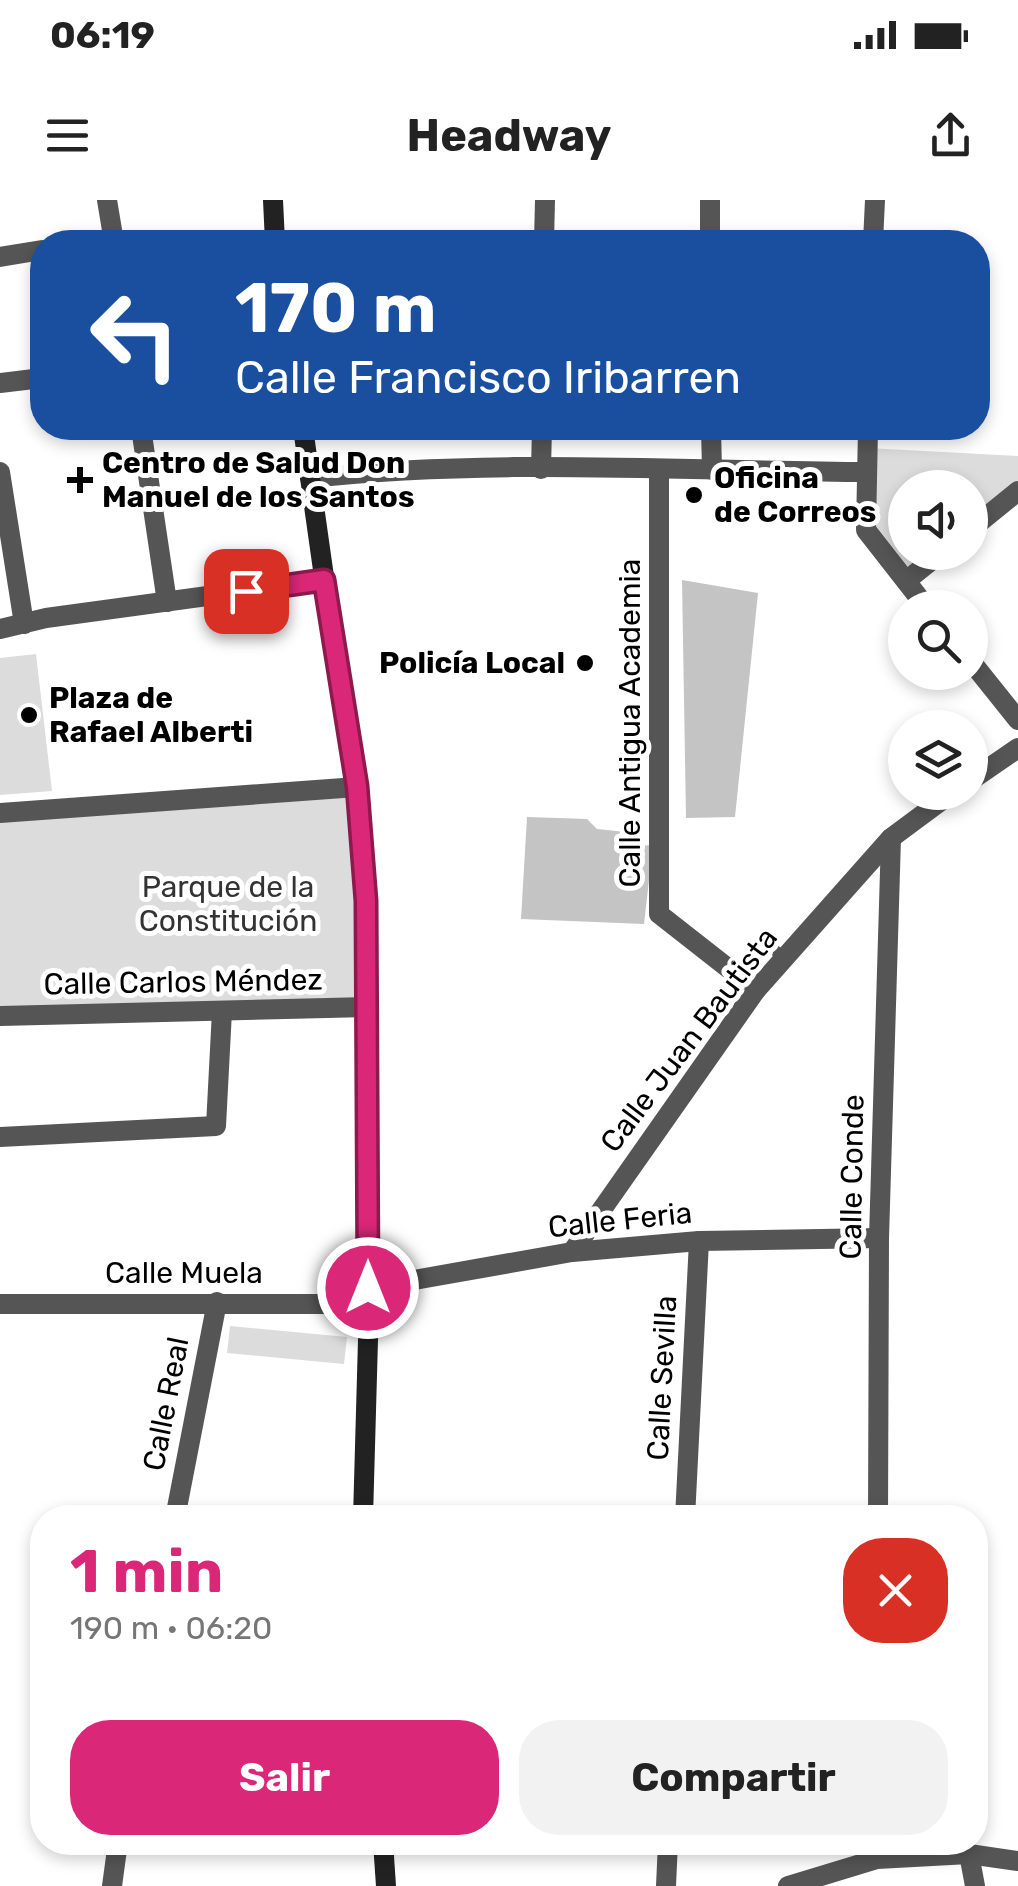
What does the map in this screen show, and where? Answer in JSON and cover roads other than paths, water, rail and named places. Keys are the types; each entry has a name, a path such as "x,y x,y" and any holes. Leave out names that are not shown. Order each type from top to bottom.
{"street":[{"path":"107,200 112,230"},
{"path":"544,230 545,200"},
{"path":"710,200 710,230"},
{"path":"874,200 874,230"},
{"path":"270,205 274,230"},
{"path":"0,257 30,252"},
{"path":"0,383 30,379"},
{"path":"143,440 168,602"},
{"path":"305,440 357,786 366,901 369,1296 363,1505"},
{"path":"541,469 542,440"},
{"path":"711,440 712,470"},
{"path":"868,440 866,530 913,590"},
{"path":"310,478 360,472 541,469 867,472"},
{"name":"Calle Antigua Academia","path":"659,470 660,914 756,990"},
{"path":"0,472 24,624"},
{"path":"988,515 1018,491"},
{"path":"906,581 920,570"},
{"path":"0,629 46,618 324,580"},
{"path":"988,682 1018,720"},
{"path":"988,769 1018,748"},
{"path":"0,813 357,786"},
{"name":"Calle Juan Bautista","path":"572,1252 778,953 891,838 929,810"},
{"name":"Calle Conde","path":"878,1505 879,1238 891,838"},
{"name":"Calle Carlos Méndez","path":"0,1016 368,1008"},
{"path":"0,1136 216,1126 222,1011"},
{"name":"Calle Feria","path":"369,1296 572,1252 698,1241 879,1238"},
{"name":"Calle Sevilla","path":"685,1505 698,1241"},
{"name":"Calle Muela","path":"0,1304 369,1296"},
{"name":"Calle Real","path":"177,1505 216,1302"},
{"path":"112,1886 116,1855"},
{"path":"384,1855 386,1886"},
{"path":"666,1886 667,1855"},
{"path":"788,1886 867,1855"},
{"path":"969,1855 974,1886"},
{"path":"975,1855 1018,1862"}],"place":[{"name":"Centro de Salud Don Manuel de los Santos","path":"80,480"},
{"name":"Oficina de Correos","path":"694,495"},
{"name":"Policía Local","path":"585,663"},
{"name":"Plaza de Rafael Alberti","path":"29,715"}],"park label":[{"name":"Parque de la Constitución","path":"228,904"}]}
